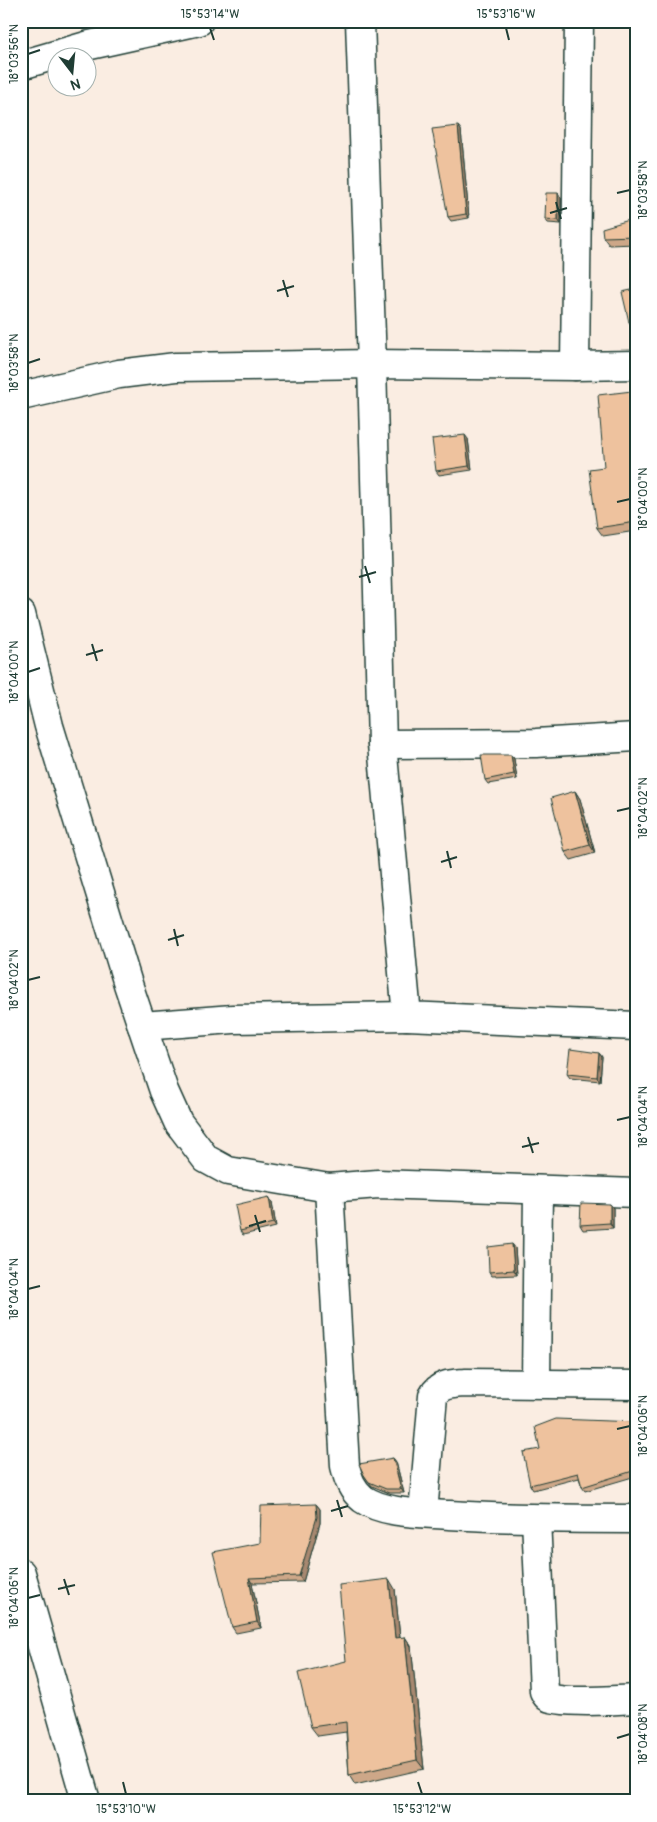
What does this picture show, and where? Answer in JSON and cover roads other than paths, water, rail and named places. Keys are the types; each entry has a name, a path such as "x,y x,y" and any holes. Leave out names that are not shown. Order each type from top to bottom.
{"street":[{"path":"21,65 90,45 199,21"},
{"path":"360,21 372,364 382,744 406,1016"},
{"path":"575,366 579,21"},
{"path":"21,396 119,374 176,367 372,364 636,365"},
{"path":"21,614 49,726 164,1091 178,1122 206,1159 228,1171 329,1188 378,1184 636,1193"},
{"path":"382,744 536,743 636,737"},
{"path":"142,1026 232,1019 406,1016 636,1026"},
{"path":"329,1188 345,1466 349,1482 357,1493 364,1500 384,1508 423,1513 536,1519 636,1519"},
{"path":"536,1383 538,1190"},
{"path":"423,1513 433,1396 435,1391 447,1385 466,1383 636,1384"},
{"path":"536,1519 544,1691 548,1697 569,1701 636,1699"},
{"path":"21,1573 86,1801"}]}
